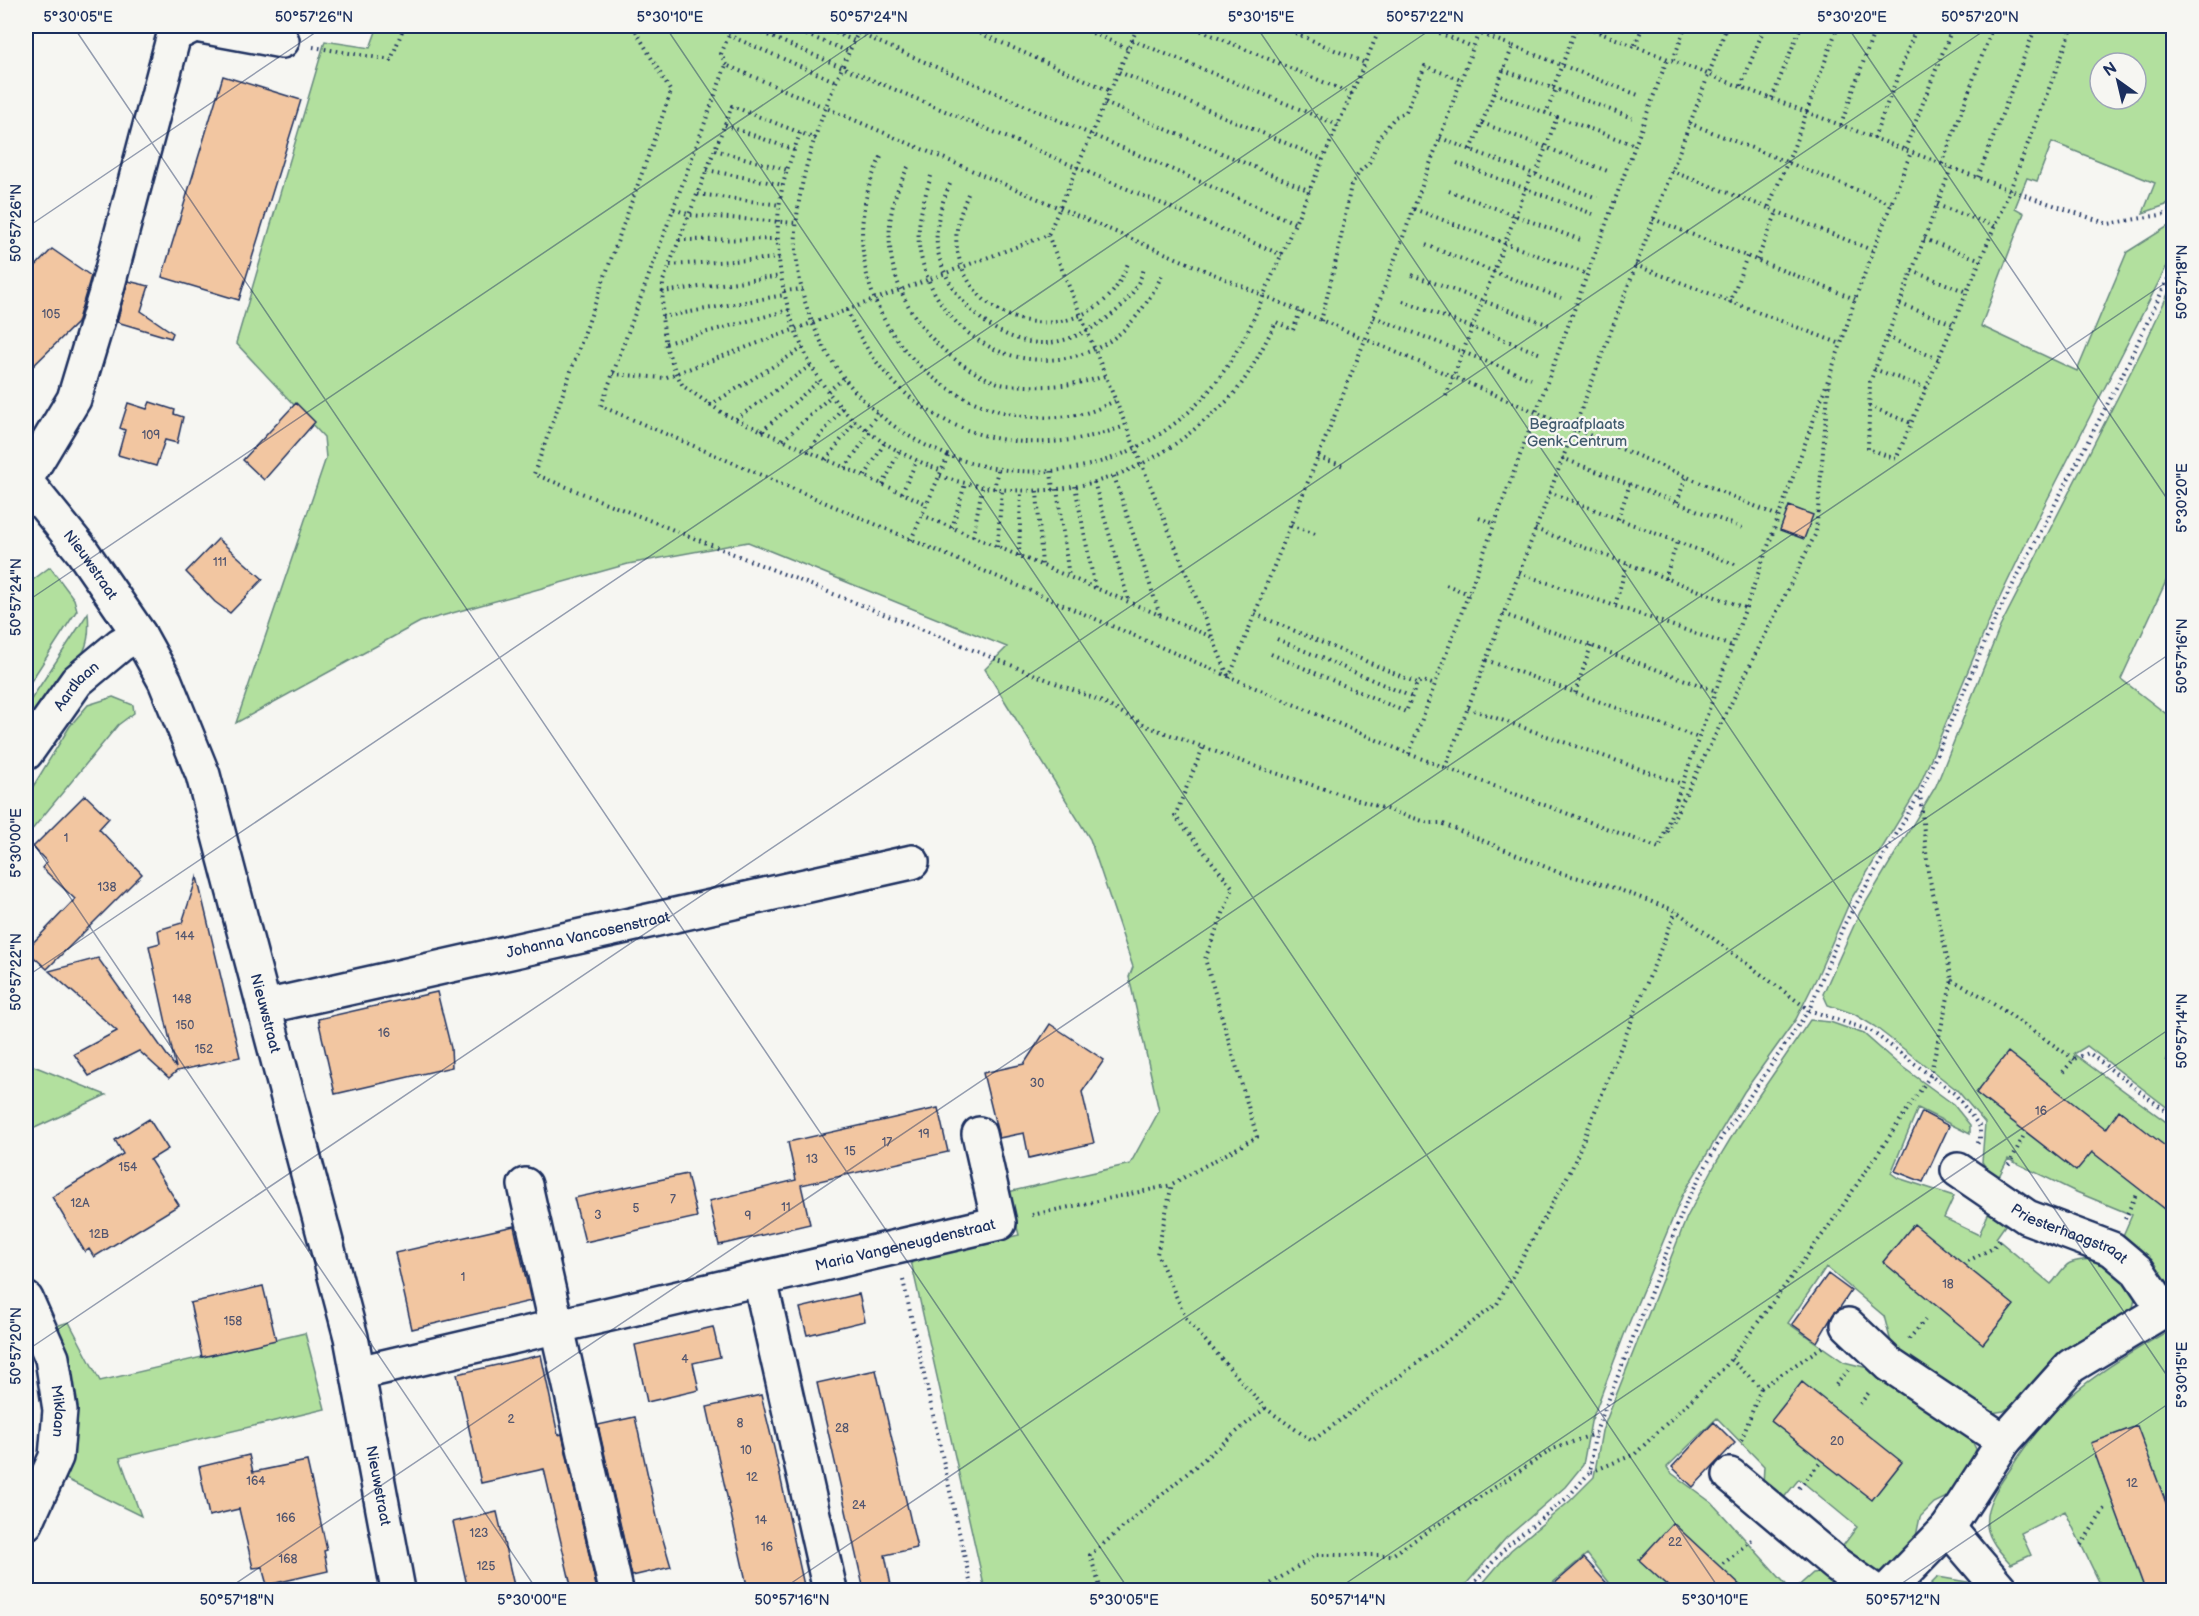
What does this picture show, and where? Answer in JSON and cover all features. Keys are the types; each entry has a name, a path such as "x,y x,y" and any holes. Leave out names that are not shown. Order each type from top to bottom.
{"street":[{"name":"Nieuwstraat","path":"192,26 174,35 105,296 74,399 26,480 82,551 139,634 165,681 203,775 348,1326 398,1590"},
{"path":"201,26 282,41"},
{"name":"Aardlaan","path":"26,753 77,681 120,645 139,634"},
{"name":"Johanna Vancosenstraat","path":"264,1007 912,862"},
{"name":"Maria Vangeneugdenstraat","path":"358,1374 999,1222 980,1134"},
{"name":"Priesterhaagstraat","path":"1888,1590 1948,1528 2004,1441 2071,1366 2169,1307 2138,1271 2112,1250 2027,1216 1958,1170"},
{"path":"525,1185 616,1590"},
{"path":"760,1280 830,1590"},
{"name":"Miklaan","path":"26,1299 52,1358 60,1410 56,1457 26,1523"},
{"path":"1848,1325 1890,1365 2004,1441"},
{"path":"1735,1460 1836,1564 1873,1590"},
{"path":"1948,1528 2001,1590"}],"path":[{"path":"282,41 391,60 404,26"},
{"path":"633,26 671,92 534,474 1087,696 1149,727 1260,768 1429,823 1441,823 1560,873 1610,886 1676,911 1809,1010 1871,1031 1955,1094 1980,1127 1980,1140"},
{"path":"733,26 722,54 726,65 601,406 1409,754 1659,848"},
{"path":"746,26 1282,255"},
{"path":"784,26 850,52"},
{"path":"819,26 855,41"},
{"path":"861,26 826,108 802,181 797,223 797,263 813,322 821,341 844,378 878,414 902,433 949,456 977,466 1018,471 1051,471 1100,462 1135,448 1173,425 1204,398 1230,366 1249,329 1381,26"},
{"path":"964,26 1110,91"},
{"path":"1076,26 1129,49"},
{"path":"1138,26 1048,235 1229,678"},
{"path":"1190,26 1352,94"},
{"path":"1279,26 1365,63"},
{"path":"1363,26 1378,32"},
{"path":"1423,26 1473,47"},
{"path":"1229,678 1374,317 1480,26"},
{"path":"1546,113 1562,66 1580,26 1670,58 2020,194 2108,224 2166,214 2174,206"},
{"path":"1600,32 1603,26"},
{"path":"1635,45 1643,26"},
{"path":"1409,754 1635,145 1670,58 1686,26"},
{"path":"1445,768 1727,26"},
{"path":"1741,86 1765,26"},
{"path":"1772,99 1801,26"},
{"path":"1768,208 1838,26"},
{"path":"1841,125 1876,26"},
{"path":"1874,138 1917,26"},
{"path":"1905,149 1953,26"},
{"path":"1941,164 1993,26"},
{"path":"1978,177 2036,26"},
{"path":"1952,168 1870,382 1868,448 1896,459 2010,190 2073,26"},
{"path":"858,33 1295,223"},
{"path":"1478,33 1638,95"},
{"path":"728,35 837,82"},
{"path":"1132,40 1338,126"},
{"path":"1471,150 1513,46"},
{"path":"726,65 1778,516"},
{"path":"1321,321 1351,185 1369,163 1380,136 1395,117 1406,112 1425,66 1461,80"},
{"path":"1503,70 1632,118"},
{"path":"1119,72 1323,159"},
{"path":"1494,93 1635,145"},
{"path":"1105,103 1310,191"},
{"path":"816,139 732,106 663,281 662,317 666,343 683,386 710,405 735,419 927,504"},
{"path":"1446,396 1515,216 1557,117"},
{"path":"1482,123 1610,172"},
{"path":"1689,123 1892,204"},
{"path":"725,125 794,150"},
{"path":"800,133 783,185 778,221 781,276 795,329 811,365 829,394 855,421 899,451 942,471"},
{"path":"1440,138 1597,198"},
{"path":"715,150 787,170"},
{"path":"1659,848 1841,344 1855,299 1911,152"},
{"path":"881,157 872,174 865,201 862,239 866,272 882,320 898,343 921,369 951,391 982,406 1018,416 1052,417 1086,413 1115,401"},
{"path":"1457,163 1593,214"},
{"path":"908,166 893,204 890,228 892,261 899,290 912,313 928,333 950,356 1003,384 1062,386 1084,383 1105,376"},
{"path":"707,170 783,185"},
{"path":"1671,171 1874,251"},
{"path":"931,176 920,217 919,250 928,279 942,306 966,332 993,351 1029,360 1067,358 1094,350 1122,332 1144,309 1162,275"},
{"path":"950,184 938,216 937,245 944,273 961,301 991,325 1016,338 1048,343 1087,332 1115,313 1129,299 1140,282 1144,269"},
{"path":"1449,191 1581,240"},
{"path":"698,194 780,205"},
{"path":"968,194 959,216 956,246 962,267 970,283 986,302 1008,316 1038,324 1059,323 1080,316 1107,298 1121,280 1129,261"},
{"path":"1937,205 1995,226"},
{"path":"674,209 690,215 797,223"},
{"path":"1414,209 1587,274"},
{"path":"1757,260 1777,212"},
{"path":"1653,219 1855,299"},
{"path":"614,374 664,378 1048,235"},
{"path":"679,240 779,239"},
{"path":"1924,239 1981,260"},
{"path":"1426,245 1561,298"},
{"path":"1730,303 1747,256"},
{"path":"670,265 780,258"},
{"path":"1635,265 1841,344"},
{"path":"1590,1472 1595,1434 1686,1203 1721,1138 1809,1010 1844,925 1920,793 1995,619 2119,382 2174,266"},
{"path":"1912,272 1967,292"},
{"path":"1412,275 1552,326"},
{"path":"662,292 781,276"},
{"path":"662,317 803,290"},
{"path":"1402,301 1541,354"},
{"path":"1900,304 1953,324"},
{"path":"847,309 856,331 871,356 892,382 918,405 965,431 999,438 1056,443 1097,436 1125,426"},
{"path":"666,343 789,310"},
{"path":"940,476 982,488 1037,491 1055,490 1094,482 1142,466 1184,439 1239,388 1276,322 1293,330 1300,312"},
{"path":"1374,317 1532,379"},
{"path":"1887,338 1938,359"},
{"path":"710,405 803,348"},
{"path":"735,419 811,365"},
{"path":"1874,369 1926,388"},
{"path":"1659,848 1816,533 1830,374"},
{"path":"783,440 844,378"},
{"path":"762,431 820,380"},
{"path":"1869,406 1911,423"},
{"path":"808,452 842,408"},
{"path":"845,468 878,414"},
{"path":"826,460 855,421"},
{"path":"865,476 885,442"},
{"path":"884,485 899,451"},
{"path":"910,540 949,456"},
{"path":"1318,457 1344,466"},
{"path":"1562,458 1745,529"},
{"path":"902,493 917,460"},
{"path":"994,489 998,469"},
{"path":"1051,471 1069,577"},
{"path":"1114,476 1160,615"},
{"path":"1677,502 1686,477"},
{"path":"1094,482 1129,602"},
{"path":"952,528 965,484"},
{"path":"1618,519 1630,484"},
{"path":"1075,486 1095,588"},
{"path":"973,536 982,488"},
{"path":"997,547 1002,490"},
{"path":"1019,556 1021,491"},
{"path":"1037,491 1042,566"},
{"path":"1549,492 1737,565"},
{"path":"922,515 1212,637"},
{"path":"1479,518 1495,524"},
{"path":"1291,525 1318,535"},
{"path":"1535,529 1745,608"},
{"path":"1665,579 1677,542"},
{"path":"1615,604 1627,564"},
{"path":"1518,573 1615,604 1732,646"},
{"path":"1446,585 1469,594"},
{"path":"1255,614 1417,683 1423,681 1435,685"},
{"path":"1503,614 1716,691"},
{"path":"1277,639 1412,697"},
{"path":"1575,693 1591,646"},
{"path":"1271,654 1406,712 1417,683"},
{"path":"1486,660 1699,738"},
{"path":"1468,708 1682,784"},
{"path":"999,1222 1172,1184 1257,1137 1205,959 1233,888 1175,816 1203,747"},
{"path":"1468,1590 1507,1546 1568,1497 1590,1472 1635,1454 1725,1367 1831,1223 1930,1076 1952,980 1928,872 1920,793"},
{"path":"1172,1184 1157,1254 1187,1320 1265,1408 1312,1441 1497,1304 1572,1168 1676,911"},
{"path":"1952,980 1985,998 2074,1059"},
{"path":"2063,1072 2074,1059 2090,1053 2174,1117"},
{"path":"2006,1172 2024,1135"},
{"path":"2122,1224 2137,1192"},
{"path":"1968,1261 1993,1248 2007,1232"},
{"path":"896,1247 972,1590"},
{"path":"1735,1460 1761,1388 1822,1347"},
{"path":"1731,1359 1761,1388"},
{"path":"1836,1385 1851,1367"},
{"path":"1101,1590 1090,1555 1265,1408"},
{"path":"1261,1590 1316,1555 1392,1555 1553,1449 1595,1434"},
{"path":"1794,1495 1820,1463"},
{"path":"2081,1545 2106,1507"},
{"path":"1723,1564 1758,1535"}],"green space":[{"name":"Begraafplaats Genk-Centrum","path":"378,26 2173,26 2173,195 2166,205 2143,213 2155,183 2052,142 2037,181 2027,178 2015,208 2024,213 1981,326 2077,371 2127,252 2173,223 2173,254 2040,514 1992,614 1918,789 1851,899 1796,1019 1744,1092 1683,1194 1624,1335 1591,1422 1583,1465 1565,1487 1506,1538 1461,1590 985,1590 911,1261 1019,1235 1008,1192 1130,1164 1159,1111 1129,977 1133,967 1090,839 985,669 1007,647 748,542 628,564 420,622 236,723 326,458 324,437 236,343 325,41 370,48"},
{"path":"2173,283 2173,566 2121,679 2173,719 2174,1051 2166,1060 2173,1066 2173,1112 2087,1046 2074,1054 2173,1127 2172,1285 2159,1276 2121,1240 2132,1215 2074,1191 2008,1159 1996,1182 1982,1162 1985,1123 1957,1090 1874,1026 1854,1014 1828,1005 1823,994 1860,912 1936,786 2000,627 2144,346"},
{"path":"50,567 74,599 77,610 26,689 26,585"},
{"path":"88,613 88,638 81,655 45,695 26,726 26,707"},
{"path":"113,697 133,705 134,713 118,725 26,837 26,798 70,726 88,705"},
{"path":"1810,1020 1830,1022 1864,1034 1897,1063 1953,1104 1970,1125 1970,1134 1918,1108 1891,1173 1898,1178 1954,1196 1944,1218 1979,1235 1989,1212 2008,1221 1996,1238 2051,1284 2062,1269 2070,1263 2096,1260 2119,1268 2128,1277 2133,1287 2135,1299 2131,1313 2053,1369 2015,1404 2004,1411 1991,1413 1951,1394 1892,1346 1884,1316 1826,1267 1788,1323 1844,1362 1872,1369 1927,1410 1967,1431 1976,1449 1967,1474 1955,1493 1934,1503 1920,1517 1915,1541 1890,1573 1871,1570 1842,1547 1857,1527 1799,1479 1782,1500 1763,1485 1764,1466 1717,1418 1667,1467 1670,1472 1712,1503 1791,1590 1615,1590 1587,1554 1544,1590 1477,1590 1511,1550 1570,1501 1594,1477 1602,1431 1687,1217 1740,1123"},
{"path":"26,1063 106,1095 26,1132"},
{"path":"69,1322 100,1381 305,1333 325,1409 120,1458 141,1516 66,1479 75,1406 56,1326"},
{"path":"2173,1328 2173,1590 2103,1590 2065,1511 2021,1533 2031,1555 2011,1564 1993,1542 1987,1526 1988,1512 2000,1483 2050,1416 2077,1390"},
{"path":"1829,1571 1843,1582 1845,1590 1794,1590 1813,1573"},
{"path":"1938,1577 1967,1582 1983,1590 1925,1590"}],"building":[{"path":"223,76 301,100 239,300 162,277"},
{"path":"52,249 91,276 77,323 26,373 26,276"},
{"path":"128,281 149,286 141,311 173,333 171,338 117,322"},
{"path":"150,402 175,410 174,414 183,417 177,443 165,440 156,466 118,455 125,430 120,428 128,403 147,409"},
{"path":"296,403 315,422 264,480 243,460"},
{"path":"1789,506 1813,515 1804,539 1780,530"},
{"path":"218,539 263,579 230,613 215,602 186,572"},
{"path":"85,795 109,818 99,829 142,874 47,969 26,950 75,899 42,868 47,862 33,847"},
{"path":"197,877 240,1057 177,1071 169,1078 139,1051 89,1076 74,1054 117,1031 49,971 98,958 176,1068 149,946 160,943 158,930 182,923"},
{"path":"437,992 451,1048 452,1067 335,1094 318,1019"},
{"path":"1050,1024 1104,1060 1082,1092 1094,1143 1029,1158 1024,1133 999,1138 983,1073 1024,1064"},
{"path":"2008,1052 2106,1129 2119,1110 2174,1153 2174,1216 2092,1152 2076,1171 1976,1093"},
{"path":"938,1108 948,1152 801,1185 810,1224 719,1245 709,1201 796,1180 788,1142"},
{"path":"1922,1112 1949,1126 1923,1182 1895,1171"},
{"path":"149,1119 168,1149 150,1160 179,1205 94,1257 89,1249 85,1252 52,1197 123,1154 115,1140"},
{"path":"687,1174 697,1217 585,1242 574,1198"},
{"path":"1914,1224 2014,1305 1983,1344 1883,1262"},
{"path":"514,1226 531,1301 412,1329 395,1253"},
{"path":"1828,1274 1851,1291 1834,1313 1817,1342 1792,1324"},
{"path":"263,1286 276,1340 202,1357 190,1303"},
{"path":"859,1294 865,1321 807,1335 800,1308"},
{"path":"713,1327 720,1357 693,1363 699,1390 647,1402 635,1345"},
{"path":"541,1355 558,1435 562,1434 597,1590 572,1590 544,1469 481,1483 457,1374"},
{"path":"876,1370 917,1548 885,1555 892,1590 864,1590 817,1383"},
{"path":"1802,1382 1902,1462 1872,1500 1771,1421"},
{"path":"761,1395 805,1590 748,1590 707,1407"},
{"path":"635,1417 658,1522 671,1567 632,1576 598,1425"},
{"path":"1714,1422 1735,1443 1693,1487 1672,1467"},
{"path":"2137,1426 2174,1524 2174,1590 2145,1590 2091,1443"},
{"path":"249,1455 253,1472 307,1461 327,1550 324,1551 328,1571 267,1585 262,1567 253,1568 239,1509 209,1516 199,1467"},
{"path":"497,1512 515,1590 468,1590 453,1522"},
{"path":"1673,1523 1745,1590 1672,1590 1639,1560"},
{"path":"1584,1558 1613,1590 1547,1590"}]}
